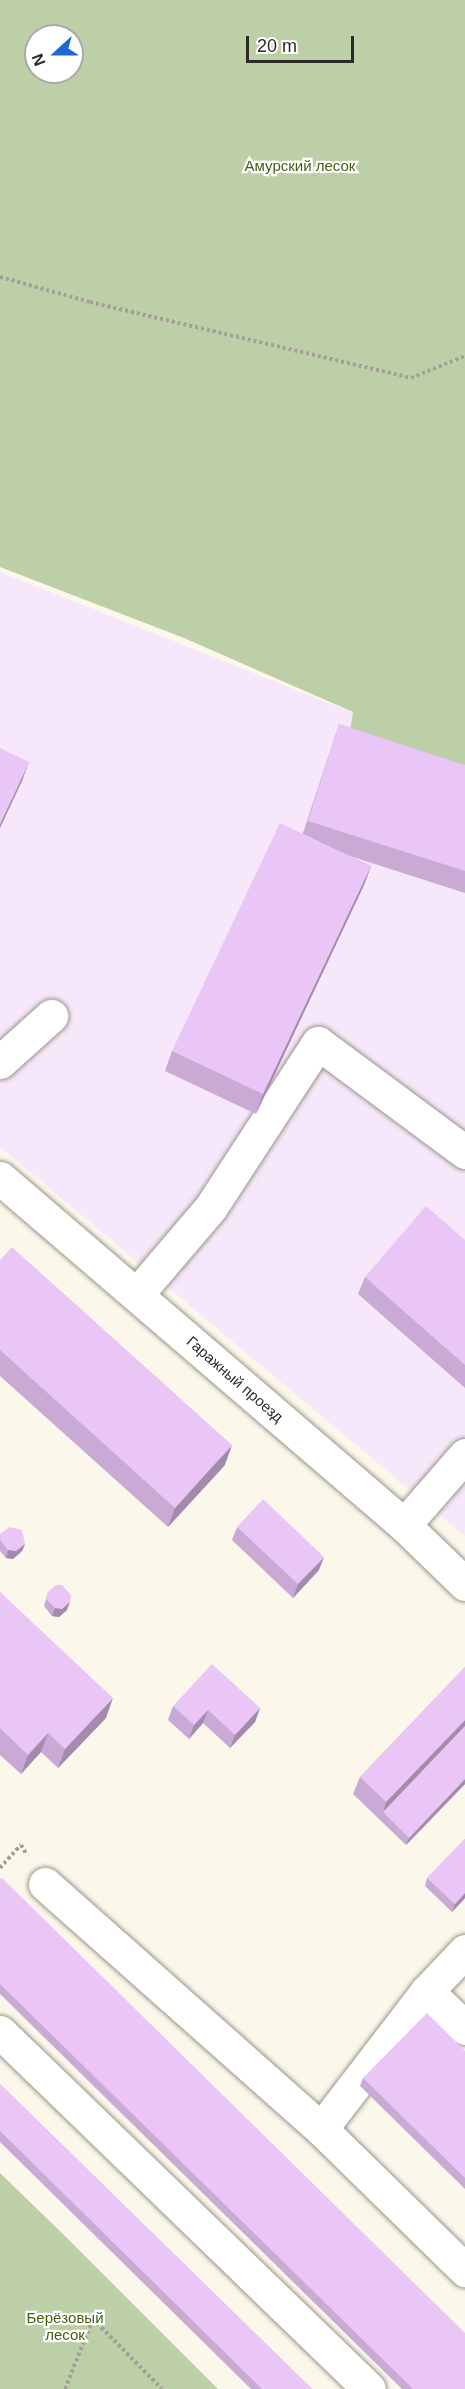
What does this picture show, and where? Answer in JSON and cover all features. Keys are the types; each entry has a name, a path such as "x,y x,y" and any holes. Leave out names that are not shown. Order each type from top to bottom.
{"street":[{"path":"0,1062 51,1016"},
{"path":"137,1294 211,1207 318,1043 465,1152"},
{"name":"Гаражный проезд","path":"0,1179 404,1525 465,1584"},
{"path":"404,1525 465,1455"},
{"path":"45,1884 321,2129 465,2270"},
{"path":"321,2129 427,1991 465,1951"},
{"path":"427,1991 465,2028"},
{"path":"0,2032 369,2389"}],"path":[{"path":"0,277 113,308 411,378 465,356"},
{"path":"65,2389 93,2319 162,2389"}],"shaded area":[{"path":"0,572 354,713 349,739 465,777 465,1536 0,1147"}],"green space":[{"name":"Амурский лесок","path":"0,0 465,0 465,777 349,739 353,712 184,638 0,567"},
{"name":"Берёзовый лесок","path":"0,2173 66,2237 218,2389 0,2389"}],"building":[{"path":"339,724 465,765 465,871 308,821"},
{"path":"0,748 29,762 0,824"},
{"path":"280,823 371,866 263,1094 172,1051"},
{"path":"426,1206 465,1240 465,1365 365,1277"},
{"path":"12,1247 232,1445 175,1508 0,1350 0,1260"},
{"path":"263,1499 324,1557 298,1584 237,1527"},
{"path":"10,1527 22,1530 25,1544 16,1551 8,1550 0,1540 1,1533"},
{"path":"56,1585 62,1585 71,1595 70,1602 62,1609 55,1608 46,1599 48,1592"},
{"path":"0,1592 113,1698 65,1749 48,1733 28,1755 0,1728"},
{"path":"212,1664 260,1708 235,1735 208,1710 194,1725 173,1706"},
{"path":"465,1667 465,1720 386,1802 360,1777"},
{"path":"465,1726 465,1779 409,1838 383,1812"},
{"path":"465,1839 465,1893 455,1904 427,1878"},
{"path":"2,1878 465,2333 465,2389 413,2389 0,1984 0,1879"},
{"path":"427,2013 465,2051 465,2178 363,2078"},
{"path":"0,2084 312,2389 262,2389 0,2131"}]}
